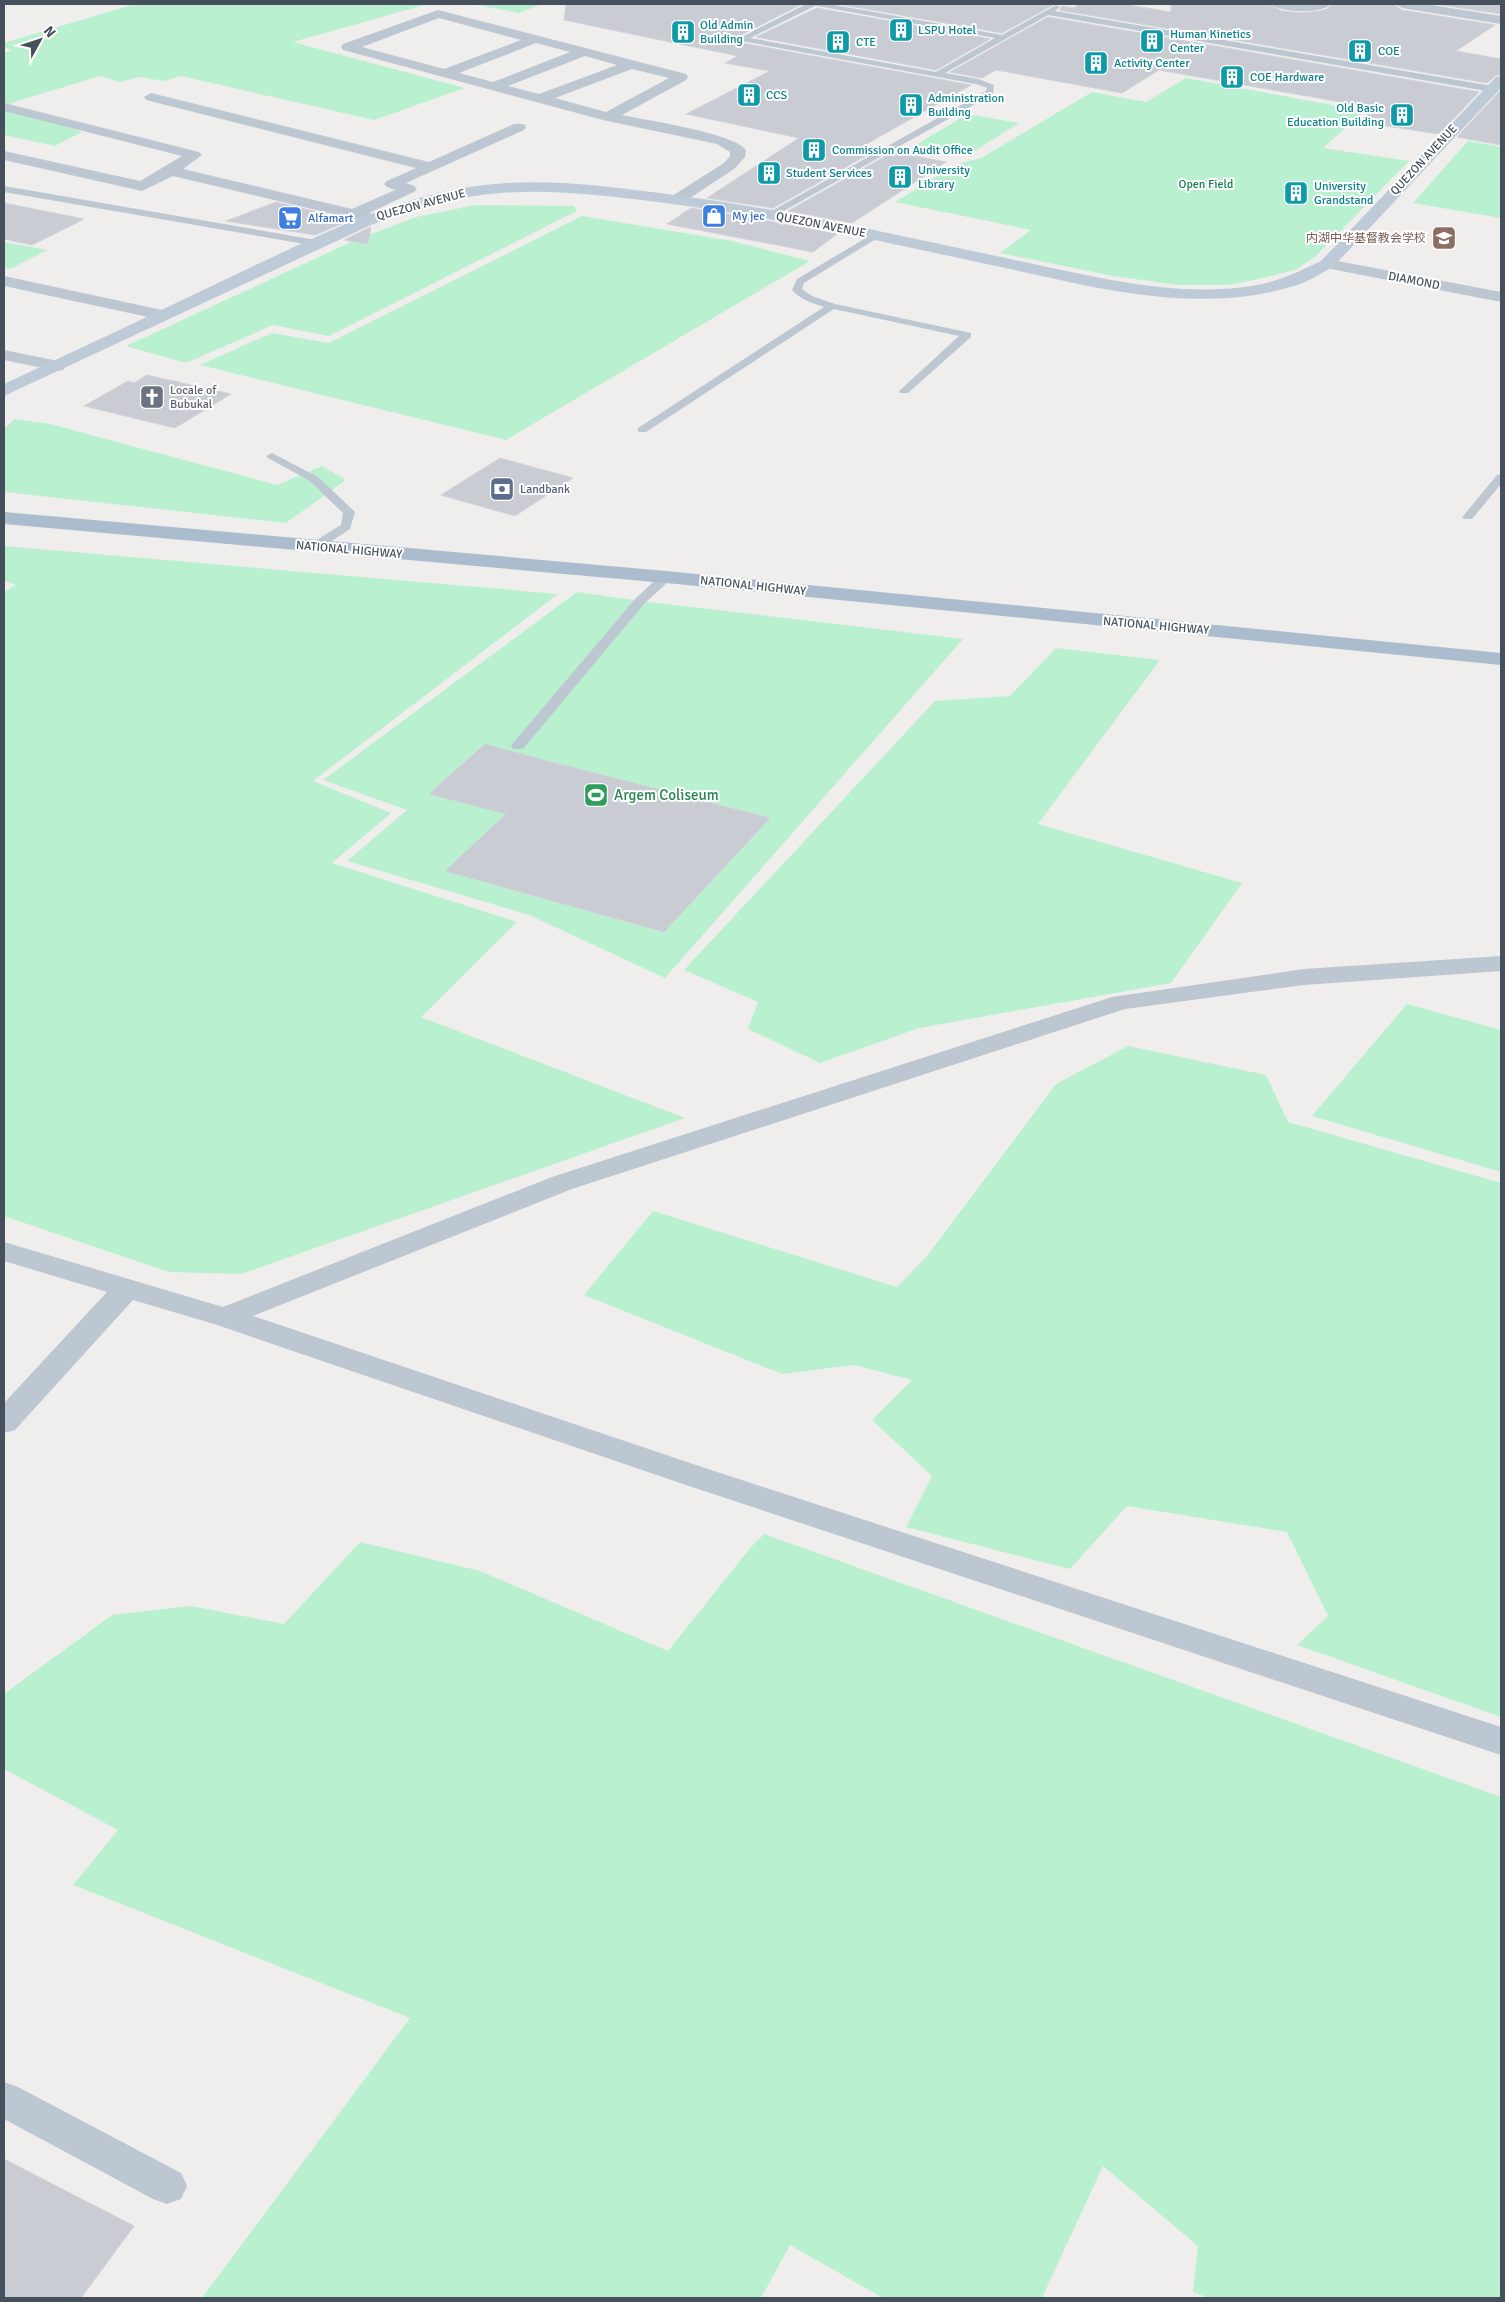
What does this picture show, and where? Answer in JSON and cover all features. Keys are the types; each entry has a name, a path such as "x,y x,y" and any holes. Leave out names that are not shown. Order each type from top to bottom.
{"main road":[{"name":"QUEZON AVENUE","path":"4,390 373,218 442,197 503,188 576,188 678,199 771,215 1118,285 1192,293 1232,293 1272,288 1294,281 1327,264 1497,84"},
{"name":"NATIONAL HIGHWAY","path":"4,518 666,577 1501,659"}],"street":[{"path":"1278,4 1314,8 1324,4"},
{"path":"1402,4 1501,20"},
{"path":"608,117 681,77 438,14 348,47 608,117 722,141 738,150 737,157 729,166 678,199"},
{"path":"445,73 535,39"},
{"path":"494,86 583,52"},
{"path":"542,98 632,64"},
{"path":"151,96 431,166"},
{"path":"4,107 194,155 171,171 142,186 4,156"},
{"path":"4,125 28,114"},
{"path":"354,214 409,189 392,184 519,127"},
{"path":"171,171 373,218"},
{"name":"DIAMOND","path":"1327,264 1501,297"},
{"path":"4,281 162,315"},
{"path":"4,355 57,366"},
{"path":"224,1317 562,1182 1121,1002 1304,977 1501,963"},
{"path":"4,1251 224,1317 697,1477 1501,1741"},
{"path":"4,1422 126,1289"},
{"path":"4,2099 167,2186"}],"lane":[{"path":"771,215 990,92 991,87 978,82 742,38 812,4"},
{"path":"817,4 1002,37"},
{"path":"936,75 1060,4"},
{"path":"1047,12 1497,84"},
{"path":"4,189 316,243"},
{"path":"876,236 800,281 797,290 808,298 832,306 967,335 904,391"},
{"path":"642,430 832,306"},
{"path":"272,456 314,479 349,512 346,527 314,547"},
{"path":"1468,517 1501,477"},
{"path":"518,746 640,601 666,577"}],"green space":[{"path":"135,4 428,4 293,42 465,88 374,120 181,76 164,81 139,77 120,82 100,76 8,104 82,132 55,146 4,135 4,53 12,50 4,47 4,43"},
{"path":"472,4 542,4 519,13"},
{"name":"Open Field","path":"1186,78 1365,111 1323,148 1409,161 1316,256 1295,270 1228,285 1178,285 1113,276 1000,253 1031,230 895,202 957,164 981,158 1092,92 1146,102"},
{"path":"967,114 1019,123 968,155 916,145"},
{"path":"1468,141 1501,147 1501,218 1413,203"},
{"path":"476,205 574,206 577,211 329,336 273,325 186,363 126,346 358,239 416,217"},
{"path":"582,216 732,241 810,261 506,440 200,365 272,333 329,343"},
{"path":"4,242 47,250 10,269 4,267"},
{"path":"14,419 50,424 277,485 322,466 346,480 286,523 4,492 4,429"},
{"path":"4,546 558,594 313,781 391,813 332,863 517,922 421,1017 685,1118 241,1274 169,1272 4,1216 4,592 16,585 4,581"},
{"name":"Argem Coliseum","path":"577,592 963,639 665,978 529,915 347,861 407,810 323,780"},
{"path":"1056,648 1160,660 1038,824 1242,883 1171,983 919,1028 820,1063 748,1029 758,1002 684,970 935,701 1010,696"},
{"path":"1407,1004 1501,1030 1501,1172 1312,1116"},
{"path":"1128,1046 1266,1075 1288,1122 1501,1183 1501,1717 1297,1645 1328,1616 1287,1532 1127,1506 1070,1569 906,1527 932,1476 872,1420 912,1380 854,1365 782,1374 584,1295 653,1211 897,1287 927,1256 1056,1084"},
{"path":"764,1534 1501,1797 1501,2298 1209,2298 1193,2292 1198,2246 1103,2166 1042,2298 883,2298 790,2245 761,2298 202,2298 410,2018 73,1885 118,1830 4,1769 4,1694 112,1615 191,1606 284,1624 360,1542 480,1571 668,1651 751,1547"}],"building":[{"path":"566,4 802,4 737,37 736,40 742,43 971,85 863,146 878,149 773,208 707,198 799,138 686,114 770,71 725,63 738,56 564,20"},
{"path":"838,4 1047,4 1053,5 1002,33"},
{"path":"1080,4 1122,4 1171,12 1171,4 1269,4 1282,11 1301,13 1320,11 1327,9 1333,4 1393,4 1402,10 1495,25 1456,51 1501,59 1501,74 1495,76 1487,83 1059,10 1062,6 1073,8"},
{"path":"1435,4 1501,4 1501,14"},
{"path":"817,8 990,39 936,70 756,37"},
{"path":"1048,17 1479,92 1439,134 1359,122 1375,108 1159,70 1122,93 996,70 982,78 950,72"},
{"path":"1501,90 1501,145 1457,137"},
{"path":"893,152 946,162 852,223 788,211"},
{"name":"Alfamart","path":"276,202 351,220 315,235 226,221"},
{"path":"4,203 84,219 32,245 4,239"},
{"path":"691,208 837,234 813,252 667,224"},
{"path":"371,227 368,244 344,240"},
{"path":"147,375 231,394 175,428 84,406 128,381 134,383"},
{"path":"500,458 573,478 515,516 441,495"},
{"path":"485,744 770,818 664,932 445,871 506,814 429,794"},
{"path":"4,2159 134,2226 81,2298 4,2298"}],"place":[{"name":"LSPU Hotel","path":"901,30"},
{"name":"Old Admin Building","path":"683,32"},
{"name":"Human Kinetics Center","path":"1152,41"},
{"name":"CTE","path":"838,42"},
{"name":"COE","path":"1360,51"},
{"name":"Activity Center","path":"1096,63"},
{"name":"COE Hardware","path":"1232,77"},
{"name":"CCS","path":"749,95"},
{"name":"Administration Building","path":"911,105"},
{"name":"Old Basic Education Building","path":"1402,115"},
{"name":"Commission on Audit Office","path":"814,150"},
{"name":"Student Services","path":"769,173"},
{"name":"University Library","path":"900,177"},
{"name":"University Grandstand","path":"1296,193"},
{"name":"My jec","path":"714,216"},
{"name":"Alfamart","path":"290,218"},
{"name":"内湖中华基督教会学校","path":"1444,238"},
{"name":"Locale of Bubukal","path":"152,397"},
{"name":"Landbank","path":"502,489"},
{"name":"Argem Coliseum","path":"596,795"}]}
